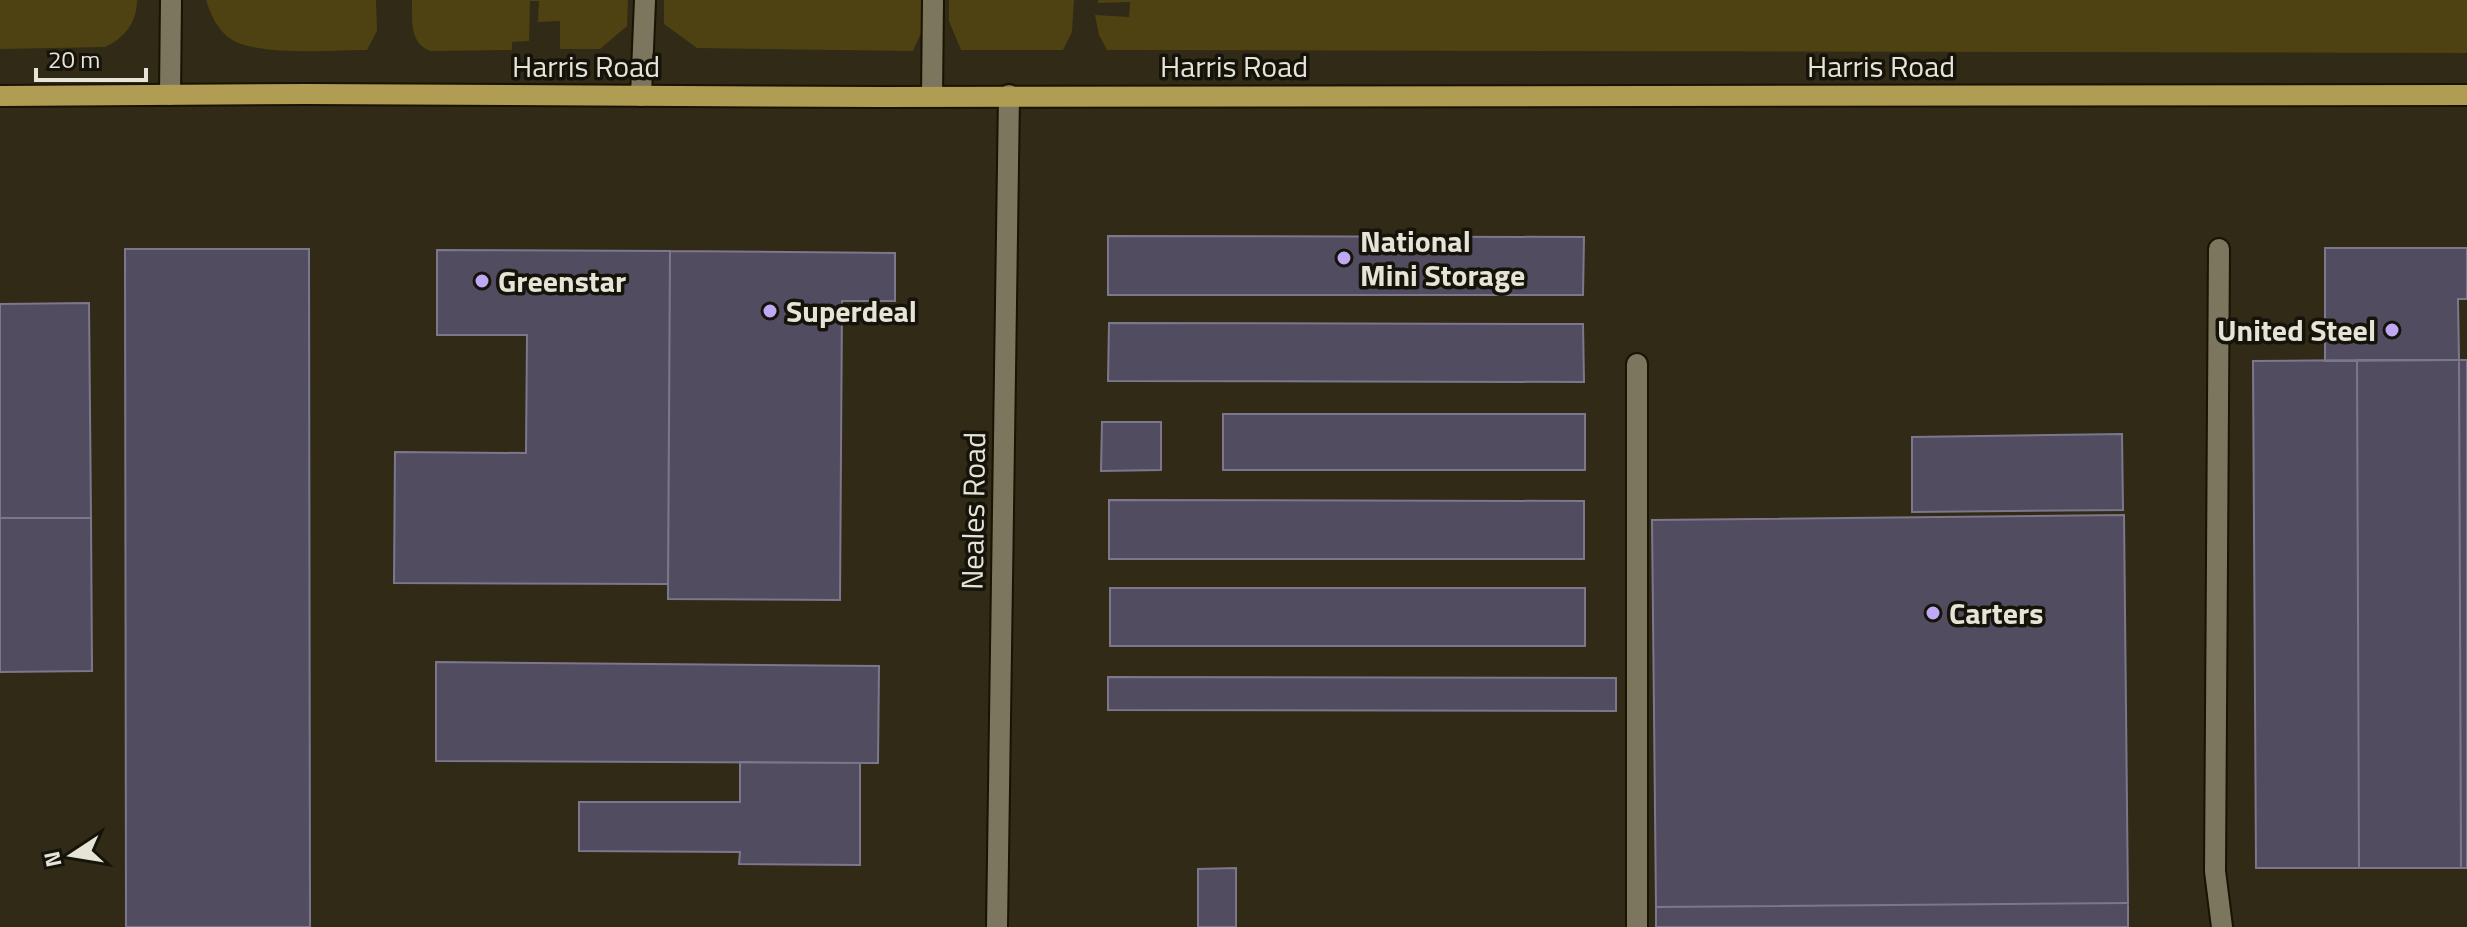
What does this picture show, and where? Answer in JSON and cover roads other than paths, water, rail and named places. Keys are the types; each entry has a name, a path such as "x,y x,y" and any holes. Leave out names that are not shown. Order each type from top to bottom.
{"main road":[{"name":"Harris Road","path":"0,96 2467,95"}],"street":[{"path":"170,95 171,0"},
{"path":"641,96 645,0"},
{"path":"932,96 933,0"},
{"name":"Neales Road","path":"997,927 1009,95"},
{"path":"2219,249 2215,871 2222,927"},
{"path":"1637,364 1637,927"}],"place":[{"name":"National Mini Storage","path":"1344,258"},
{"name":"Greenstar","path":"482,281"},
{"name":"Superdeal","path":"770,311"},
{"name":"United Steel","path":"2392,330"},
{"name":"Carters","path":"1933,613"}]}
